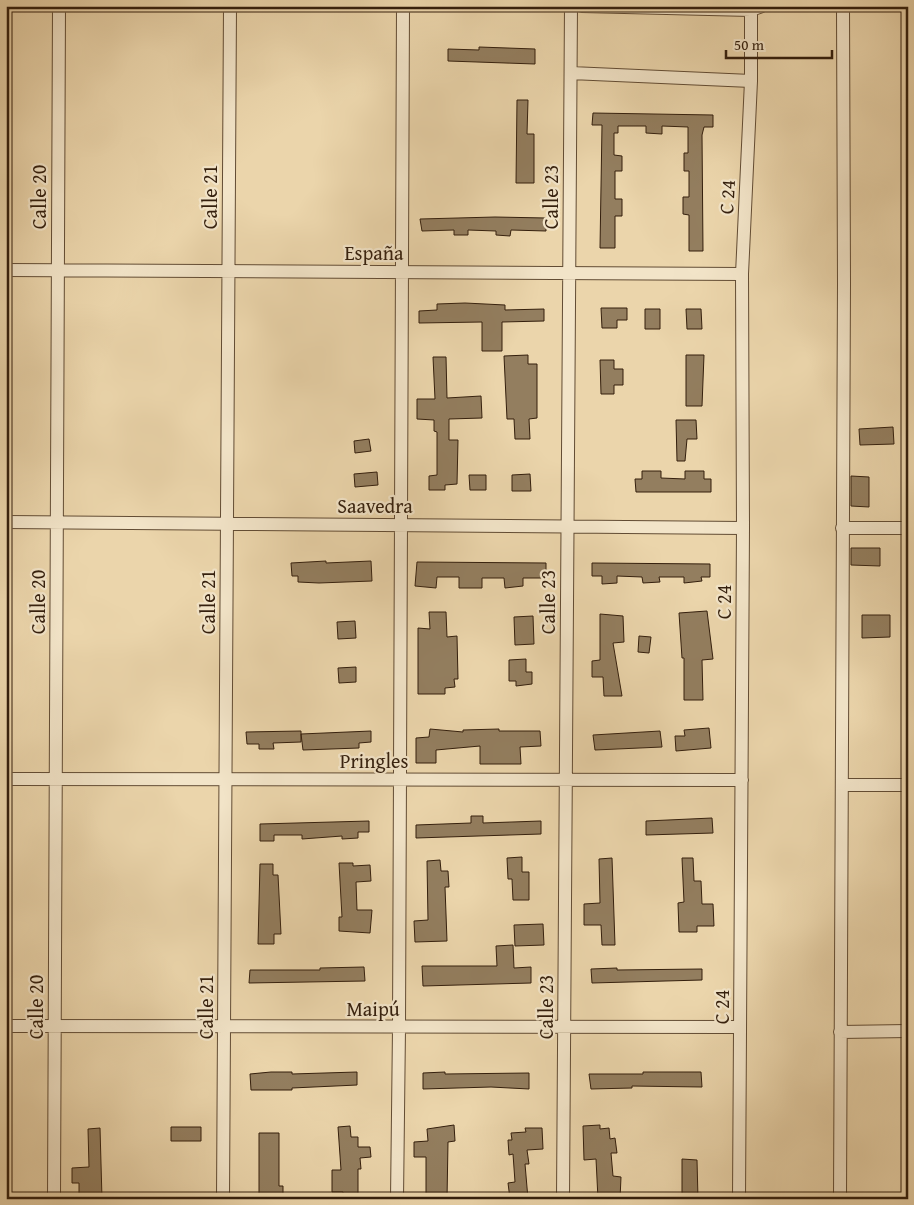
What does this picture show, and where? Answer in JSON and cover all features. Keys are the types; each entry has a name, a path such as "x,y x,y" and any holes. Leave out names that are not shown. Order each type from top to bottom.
{"street":[{"name":"Calle 20","path":"54,1199 59,6"},
{"name":"Calle 21","path":"223,1199 230,6"},
{"path":"397,1199 403,6"},
{"name":"Calle 23","path":"563,1199 571,6"},
{"path":"582,6 755,7"},
{"path":"840,1199 844,283 843,6"},
{"name":"C 24","path":"739,1199 743,528 742,274 755,7"},
{"path":"571,73 751,81"},
{"name":"España","path":"6,270 742,274"},
{"name":"Saavedra","path":"6,522 743,528"},
{"path":"842,528 908,528"},
{"name":"Pringles","path":"6,779 742,780"},
{"path":"842,785 908,785"},
{"name":"Maipú","path":"6,1026 55,1024 224,1027 740,1028"},
{"path":"840,1032 908,1031"}],"building":[{"path":"479,47 535,49 535,64 448,61 448,49 479,50"},
{"path":"517,100 528,100 527,134 534,134 534,183 516,183"},
{"path":"593,113 713,115 713,127 704,127 702,135 703,251 689,251 689,215 683,214 683,197 689,197 689,171 684,171 684,153 688,153 688,127 662,126 662,134 646,133 646,126 618,126 618,133 614,133 614,155 622,156 622,171 615,171 615,199 622,199 622,216 615,216 615,248 600,248 602,125 592,125"},
{"path":"546,218 546,231 511,230 510,236 496,235 496,231 468,230 468,235 454,235 454,230 422,231 420,219"},
{"path":"437,304 505,305 505,310 544,309 544,321 502,322 502,351 482,351 482,322 419,323 419,311 437,310"},
{"path":"601,308 627,308 627,320 617,320 617,328 602,328"},
{"path":"645,309 660,309 660,329 645,329"},
{"path":"686,309 701,309 702,329 687,329"},
{"path":"528,355 528,364 537,364 537,418 529,419 530,439 515,439 514,419 507,419 504,356"},
{"path":"686,355 704,355 702,406 686,406"},
{"path":"433,357 446,357 447,398 481,396 482,418 449,419 449,440 458,440 457,484 445,485 445,490 429,490 429,476 437,475 437,432 434,431 434,420 417,419 417,399 435,399"},
{"path":"600,360 614,360 614,369 623,369 623,385 614,385 614,394 601,394"},
{"path":"676,420 696,420 697,439 687,439 685,461 677,461"},
{"path":"893,427 894,444 860,445 859,429"},
{"path":"369,439 371,451 355,453 354,441"},
{"path":"642,471 661,471 661,478 685,479 685,471 704,471 704,479 711,479 711,492 636,492 635,479 642,479"},
{"path":"377,472 378,485 355,487 354,474"},
{"path":"530,474 531,491 512,491 512,475"},
{"path":"469,475 486,475 486,490 470,490"},
{"path":"851,476 869,477 869,507 851,506"},
{"path":"851,548 880,548 880,566 851,565"},
{"path":"326,561 326,563 371,561 372,581 298,582 298,576 292,576 291,563"},
{"path":"417,562 546,563 546,578 523,578 523,586 505,588 504,578 482,578 482,588 459,588 459,577 437,577 436,588 415,586"},
{"path":"592,563 710,564 710,577 701,577 702,581 684,583 684,577 659,577 660,582 643,583 642,577 617,576 617,583 602,584 602,576 592,576"},
{"path":"707,611 713,659 702,660 703,700 684,700 684,658 682,658 679,613"},
{"path":"429,612 446,612 447,637 457,636 458,679 454,679 455,687 445,688 445,694 418,694 418,628 430,629"},
{"path":"600,614 623,616 624,642 613,643 622,696 604,696 603,677 592,677 592,661 600,660"},
{"path":"862,615 890,615 890,637 862,638"},
{"path":"533,616 534,644 515,645 514,617"},
{"path":"355,621 356,638 338,639 337,622"},
{"path":"639,636 651,637 649,653 638,652"},
{"path":"526,659 526,672 532,672 532,684 516,686 516,681 509,681 509,660"},
{"path":"356,667 356,682 339,683 338,668"},
{"path":"709,728 711,748 676,751 675,736 685,736 684,730"},
{"path":"430,729 463,732 463,730 499,729 499,731 540,731 541,746 520,747 521,764 480,764 480,746 436,750 436,763 416,763 416,738 429,737"},
{"path":"301,731 301,742 273,743 274,749 259,749 259,744 247,744 246,732"},
{"path":"371,731 371,742 359,743 359,748 303,750 301,734"},
{"path":"660,731 662,747 595,750 593,735"},
{"path":"471,816 483,816 483,823 541,821 541,834 416,838 416,825 471,823"},
{"path":"712,818 713,833 646,835 646,821"},
{"path":"369,821 369,832 358,832 358,838 342,839 342,836 302,839 302,835 274,835 274,841 260,841 260,824"},
{"path":"522,857 522,872 529,872 529,900 513,900 512,879 508,879 507,858"},
{"path":"612,858 615,945 602,945 601,925 584,925 584,904 600,903 599,859"},
{"path":"682,858 693,858 694,881 701,881 702,904 713,904 714,926 697,926 697,932 679,932 678,903 684,902"},
{"path":"440,860 441,871 448,871 449,887 445,887 447,941 415,942 414,921 428,920 427,861"},
{"path":"339,863 353,863 353,866 370,865 371,881 356,882 357,910 372,910 370,933 339,931 339,917 342,917"},
{"path":"260,864 273,864 273,875 278,875 281,934 274,934 274,944 258,944"},
{"path":"543,924 544,945 515,946 514,925"},
{"path":"513,945 514,968 531,967 531,983 423,986 422,966 497,966 496,946"},
{"path":"364,967 365,981 249,983 250,970 320,970 320,968"},
{"path":"617,968 617,970 702,969 702,980 592,983 591,969"},
{"path":"292,1072 292,1074 357,1072 357,1085 292,1088 292,1090 251,1090 250,1074"},
{"path":"445,1072 445,1074 529,1073 529,1089 491,1087 423,1089 423,1073"},
{"path":"643,1072 701,1072 702,1087 632,1086 632,1088 591,1089 589,1074 643,1074"},
{"path":"454,1125 455,1141 448,1142 447,1199 426,1199 426,1157 414,1157 414,1142 428,1141 427,1129"},
{"path":"600,1125 600,1129 609,1128 610,1139 615,1138 617,1153 611,1153 613,1176 621,1177 620,1199 598,1199 596,1159 584,1160 583,1126"},
{"path":"350,1126 351,1137 358,1137 358,1147 370,1147 371,1157 360,1158 361,1169 358,1169 358,1199 343,1199 343,1192 332,1192 332,1170 341,1170 338,1127"},
{"path":"171,1127 201,1127 201,1141 171,1141"},
{"path":"100,1128 102,1199 79,1199 79,1183 72,1183 72,1168 89,1167 88,1129"},
{"path":"525,1128 542,1128 543,1149 527,1150 529,1164 525,1164 528,1199 510,1199 508,1183 515,1182 513,1154 509,1155 508,1140 512,1140 511,1133 526,1132"},
{"path":"259,1133 279,1133 279,1186 283,1186 283,1199 259,1199"},
{"path":"682,1159 697,1160 698,1199 682,1199"}]}
